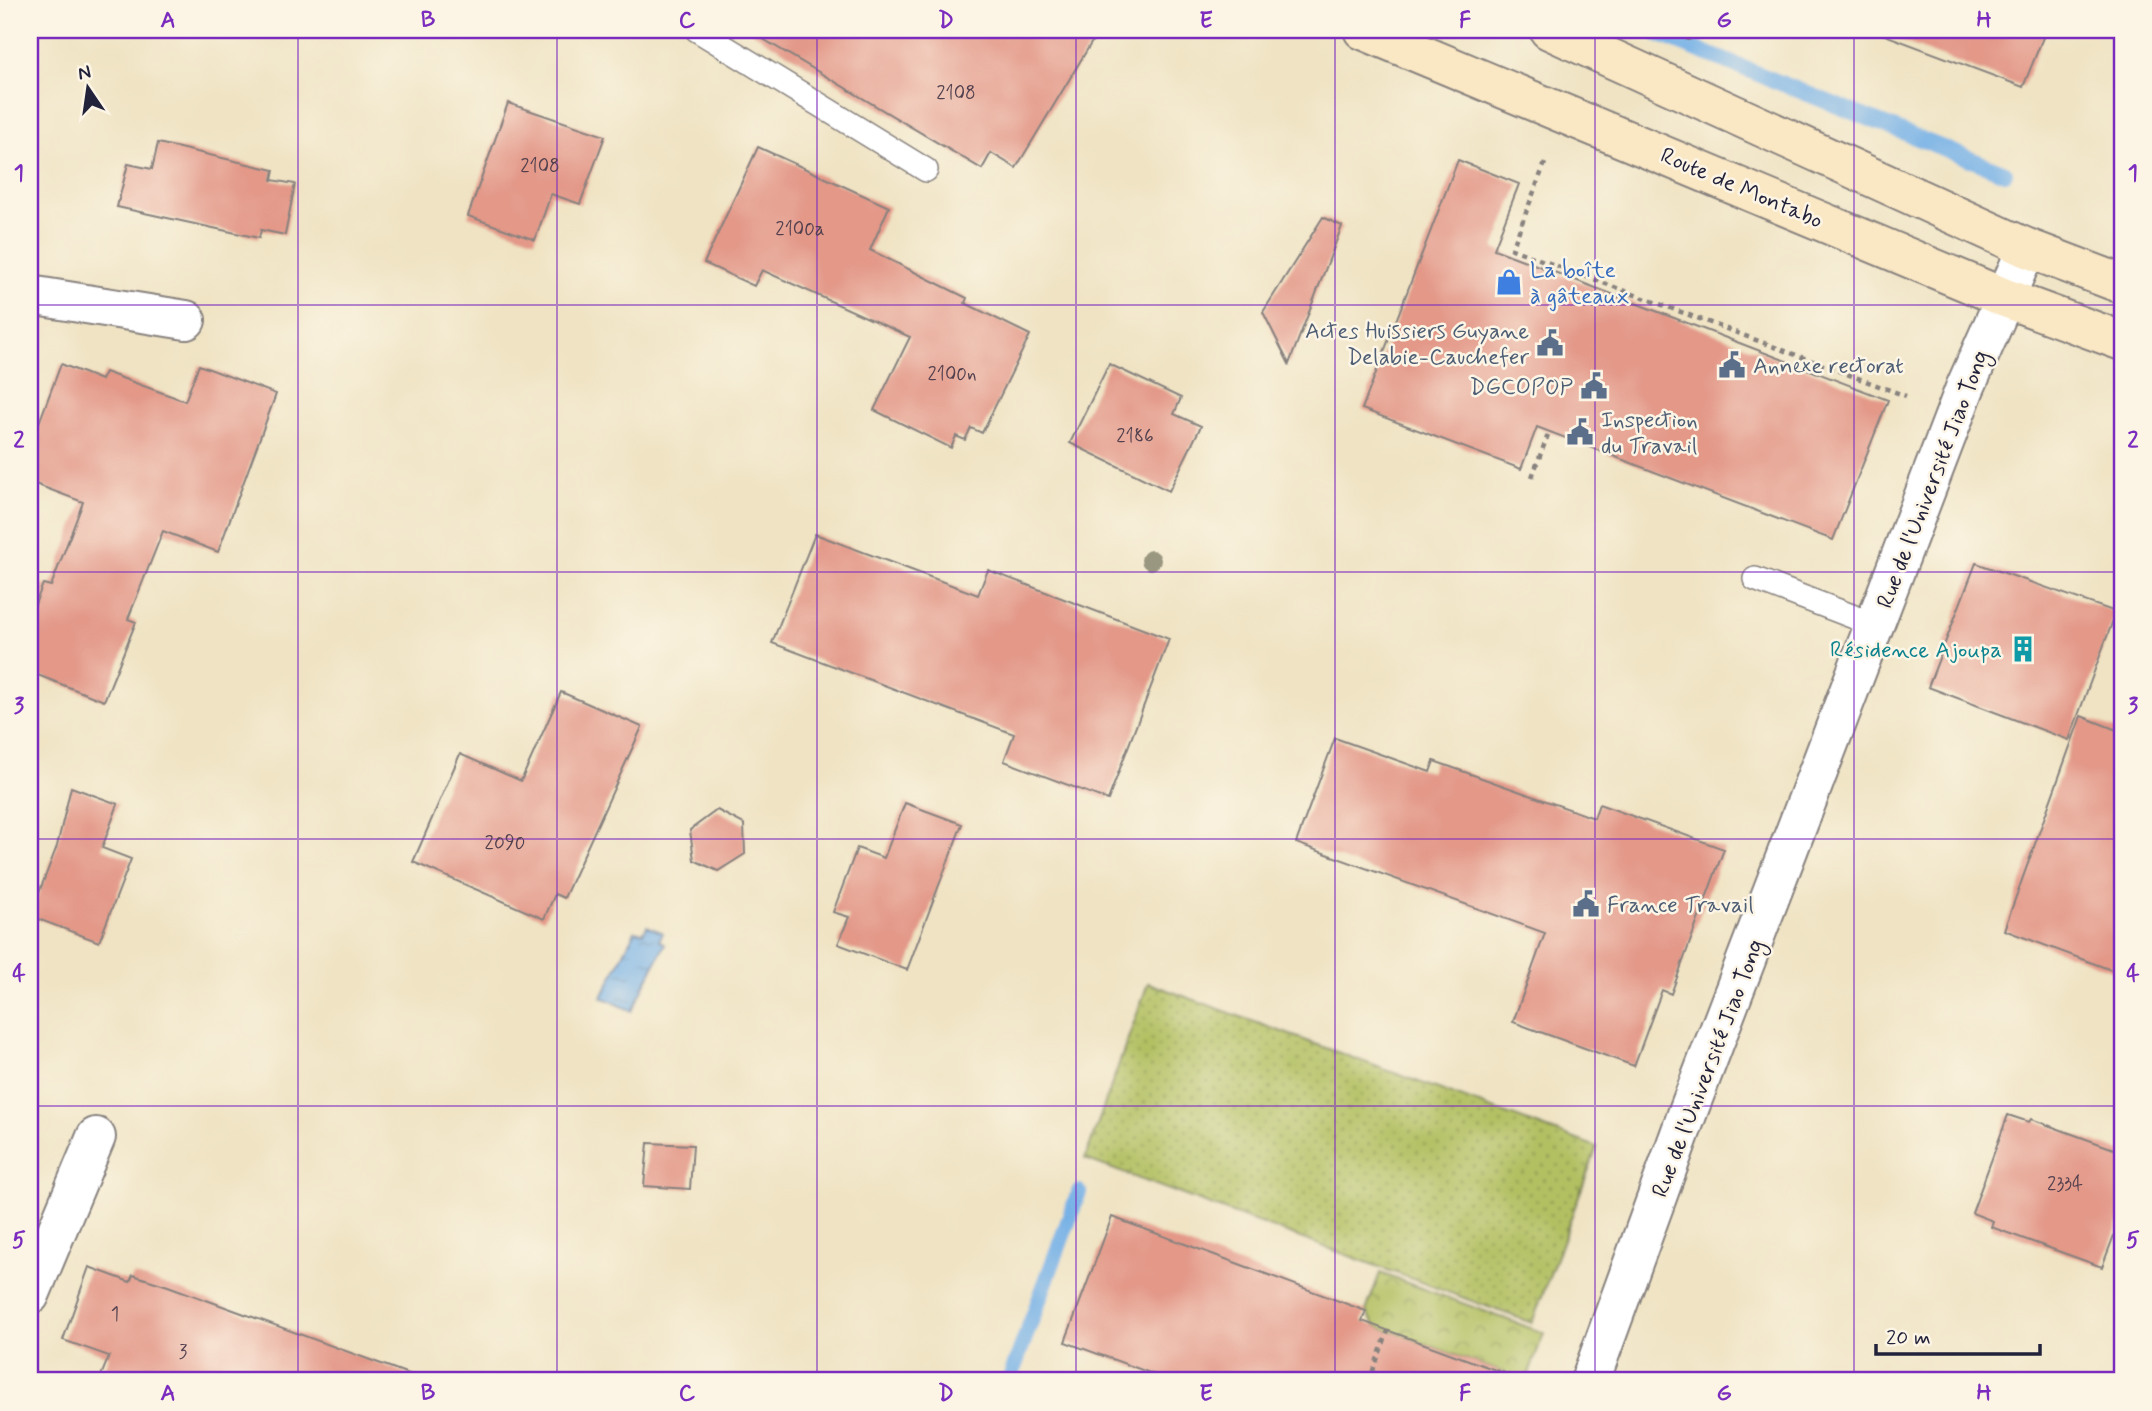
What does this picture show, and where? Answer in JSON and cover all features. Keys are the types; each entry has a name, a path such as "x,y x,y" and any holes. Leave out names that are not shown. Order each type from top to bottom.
{"main road":[{"path":"1549,30 2027,248 2122,284"},
{"name":"Route de Montabo","path":"1368,31 2004,298 2122,341"}],"street":[{"name":"Rue de l'Université Jiao Tong","path":"1590,1381 1689,1109 1965,388 2027,248"},
{"path":"30,295 186,320"},
{"path":"30,1295 96,1137"}],"lane":[{"path":"697,30 926,170"},
{"path":"1755,579 1875,625"}],"path":[{"path":"1545,163 1512,249 1906,396"},
{"path":"1602,291 1604,284"},
{"path":"1532,477 1549,432"},
{"path":"1369,1381 1388,1331"}],"green space":[{"path":"1148,983 1597,1147 1532,1323 1085,1159"},
{"path":"1380,1273 1544,1333 1526,1381 1376,1326 1366,1311"}],"water":[{"path":"647,926 663,933 659,940 665,944 632,1011 602,997 635,931 643,933"}],"building":[{"path":"748,30 1099,30 1016,168 991,153 982,169"},
{"path":"1883,30 2046,30 2023,87 1882,34"},
{"path":"508,103 605,136 580,204 551,194 535,240 468,216"},
{"path":"158,143 274,170 272,180 295,184 285,235 261,230 259,238 117,207 128,164 152,169"},
{"path":"758,147 889,207 870,250 967,298 965,303 1030,335 982,433 971,428 965,440 956,436 951,448 874,410 910,337 762,270 754,286 704,263"},
{"path":"1458,160 1519,184 1494,249 1888,400 1833,540 1537,427 1521,469 1362,409"},
{"path":"1323,217 1342,226 1289,364 1263,312"},
{"path":"61,364 101,380 105,372 185,401 199,365 276,394 218,552 163,531 128,619 136,622 104,701 30,672 30,617 43,584 51,586 83,502 30,482 30,447"},
{"path":"1109,364 1181,398 1174,414 1201,426 1169,491 1070,443"},
{"path":"815,534 978,595 988,570 1169,639 1108,800 1004,761 1014,734 772,643"},
{"name":"Résidence Ajoupa","path":"1976,563 2116,612 2069,740 1928,687"},
{"path":"561,692 642,727 564,898 555,894 544,919 413,862 460,754 521,781"},
{"path":"2081,716 2122,732 2122,974 2004,930"},
{"name":"France Travail","path":"1335,738 1430,772 1434,761 1594,818 1599,804 1724,849 1671,994 1662,990 1634,1066 1513,1022 1545,933 1296,843"},
{"path":"71,787 118,804 102,848 131,859 99,942 30,916 57,846"},
{"path":"905,803 962,824 907,970 838,944 849,917 833,912 857,848 884,858"},
{"path":"717,810 744,824 745,854 718,871 694,860 690,830"},
{"path":"2008,1115 2029,1122 2031,1119 2122,1152 2122,1214 2102,1267 1991,1227 1993,1221 1972,1213"},
{"path":"648,1143 693,1145 690,1189 644,1186"},
{"path":"1112,1217 1366,1311 1362,1321 1512,1376 1511,1381 1172,1381 1065,1342"},
{"path":"89,1267 130,1282 133,1275 168,1286 414,1376 413,1381 99,1381 109,1356 63,1340"}],"waterway":[{"path":"1648,30 2005,173"},
{"path":"1009,1381 1079,1192"}],"place":[{"name":"La boîte à gâteaux","path":"1509,282"},
{"name":"Actes Huissiers Guyane Delabie-Cauchefer","path":"1550,343"},
{"name":"Annexe rectorat","path":"1732,365"},
{"name":"DGCOPOP","path":"1594,386"},
{"name":"Inspection du Travail","path":"1580,432"},
{"name":"Résidence Ajoupa","path":"2023,649"},
{"name":"France Travail","path":"1586,904"}]}
